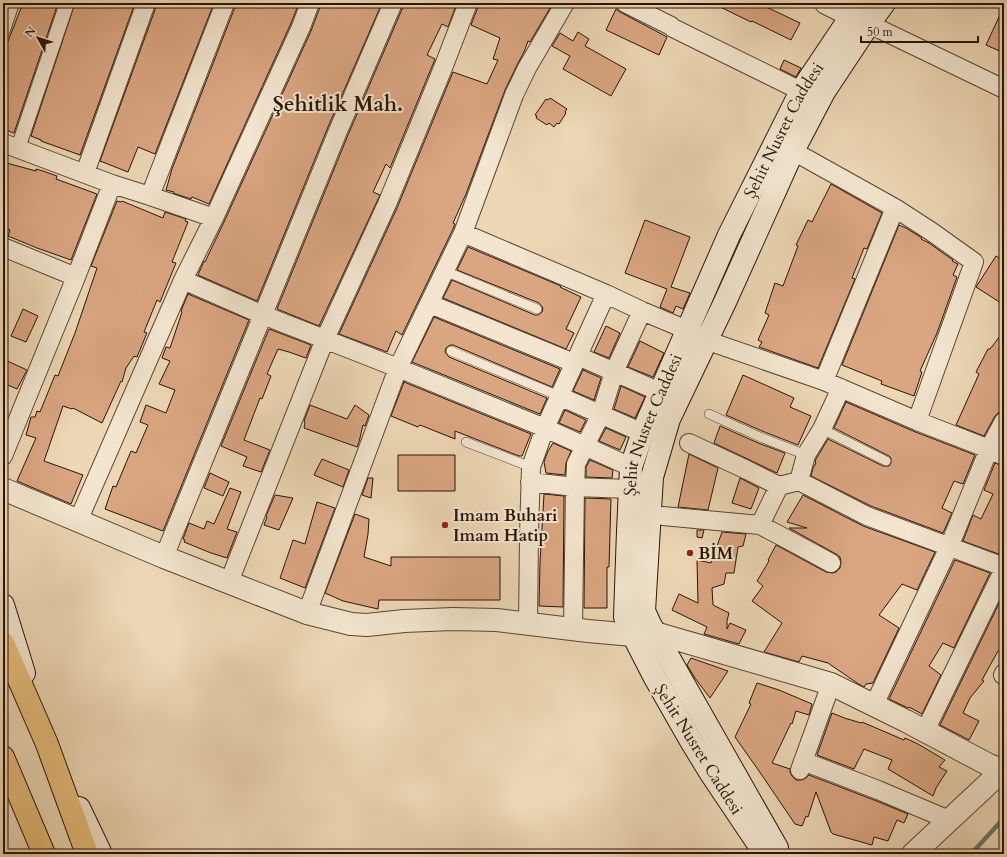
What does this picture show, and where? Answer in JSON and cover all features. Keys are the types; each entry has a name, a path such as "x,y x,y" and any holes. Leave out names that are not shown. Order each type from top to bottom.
{"highway":[{"path":"3,643 47,744 87,854"},
{"path":"3,757 44,854"},
{"path":"3,779 27,854"}],"main road":[{"path":"826,3 860,14"},
{"name":"Şehit Nusret Caddesi","path":"765,854 691,741 654,676 633,635 626,617 628,530 632,467 643,433 660,392 729,235 801,90 860,14 884,3"},
{"name":"Şehit Nusret Caddesi","path":"780,854 644,611 652,477 670,419 794,151 824,92 860,14"},
{"path":"3,489 164,557 307,613 351,624 367,625 404,621 453,619 497,620 633,635"},
{"path":"3,605 47,744 101,854"},
{"path":"655,633 831,684 989,765 1004,770 913,854"}],"street":[{"path":"3,30 12,3"},
{"path":"67,3 10,146 112,184 214,218"},
{"path":"85,173 146,3"},
{"path":"150,196 225,3"},
{"path":"78,521 183,280 214,218 301,27 310,3"},
{"path":"164,557 338,131 393,3"},
{"path":"228,582 325,339 387,204 468,3"},
{"path":"307,613 398,368 463,233 514,94 527,68 565,3"},
{"path":"625,3 680,32 801,90"},
{"path":"860,14 1004,89"},
{"path":"794,151 895,208 974,262 918,421"},
{"path":"3,456 112,184"},
{"path":"824,381 895,208"},
{"path":"463,233 606,294 721,346 824,381 997,453"},
{"path":"3,247 76,277"},
{"path":"183,280 264,315 544,428 632,467"},
{"path":"528,624 530,474 544,428 606,294"},
{"path":"430,304 576,360 614,372 660,392"},
{"path":"573,629 576,464 601,414 614,372 642,311"},
{"path":"799,481 806,456 822,429 841,388"},
{"path":"559,396 643,433"},
{"path":"874,705 949,547 997,453 1004,421"},
{"path":"689,443 779,486 799,481 866,516 1004,568 925,731"},
{"path":"530,474 575,487 630,489"},
{"path":"760,525 779,486"},
{"path":"663,516 760,525 831,563"},
{"path":"831,684 801,765 878,790 949,820"}],"lane":[{"path":"445,271 537,309"},
{"path":"451,351 559,396"},
{"path":"709,414 806,456"},
{"path":"822,429 886,461"},
{"path":"466,442 530,474"}],"building":[{"path":"23,3 58,3 14,133 3,129 3,54"},
{"path":"75,3 135,3 80,155 31,136"},
{"path":"156,3 214,3 155,154 138,147 128,172 100,161 156,7"},
{"path":"235,3 299,3 209,204 192,197 191,199 166,190 172,169 235,7"},
{"path":"320,3 382,3 328,127 257,301 198,275 224,222 311,31 320,7"},
{"path":"403,3 457,3 448,27 442,24 427,55 435,59 390,168 386,164 373,192 380,195 319,326 277,309 348,135 403,7"},
{"path":"478,3 553,3 530,42 528,41 505,90 466,194 453,223 455,224 453,229 402,335 396,331 387,352 339,334 397,208 453,72 487,84 498,60 493,59 500,38 471,25 478,7"},
{"path":"712,3 758,3 800,23 791,40"},
{"path":"1004,6 1004,53 986,45"},
{"path":"616,9 667,37 659,55 606,30"},
{"path":"578,32 589,39 585,46 626,69 611,96 563,69 570,56 552,46 560,33 573,41"},
{"path":"784,60 801,68 796,77 780,69"},
{"path":"550,98 567,109 559,124 557,123 554,127 549,123 547,125 536,118 537,116 535,115 546,99 548,100"},
{"path":"3,162 36,171 36,169 43,171 57,176 56,179 97,194 71,260 8,236 10,230 3,228"},
{"path":"831,184 882,213 867,249 864,248 852,278 855,279 818,368 759,347 762,342 758,340 769,315 765,313 775,283 783,286 798,246 796,245 808,220 812,222"},
{"path":"117,201 122,201 163,218 165,212 186,219 185,221 188,222 172,262 176,263 160,302 157,300 144,332 147,333 137,357 134,356 126,368 122,382 121,381 102,423 73,408 63,406 44,461 83,475 71,504 17,481 36,438 26,435 31,417 35,417 37,411 40,412 55,375 58,376 75,333 97,268 91,266"},
{"path":"645,220 690,237 671,287 690,293 683,309 676,306 673,313 660,307 667,289 625,273"},
{"path":"899,225 922,238 921,239 958,264 953,275 957,277 937,333 920,371 922,372 914,396 881,384 882,381 842,365"},
{"path":"468,247 561,286 560,287 581,297 566,329 574,333 566,349 443,298 452,280 535,315 542,312 543,308 539,303 457,270"},
{"path":"996,256 1004,261 1004,305 976,287"},
{"path":"188,294 249,320 163,531 105,509 113,486 116,487 131,451 136,453 148,425 140,422 146,405 166,413 175,390 159,384 170,361 162,358 166,347 170,348 182,312 181,311"},
{"path":"23,309 38,316 26,342 11,336"},
{"path":"434,317 560,369 552,387 453,345 446,348 445,352 449,357 547,398 540,414 412,362"},
{"path":"606,326 620,333 609,358 594,352"},
{"path":"269,329 311,345 306,358 278,349 267,374 271,376 262,399 260,398 244,440 270,450 261,472 243,466 247,457 221,446"},
{"path":"1004,331 1004,411 999,412 995,416 984,436 956,425 979,374 976,372 988,349 990,349"},
{"path":"640,341 664,353 653,377 628,367"},
{"path":"3,359 27,370 17,389 3,383"},
{"path":"583,370 601,378 594,400 573,391"},
{"path":"743,375 794,398 790,407 811,416 798,445 726,415"},
{"path":"404,382 531,434 522,456 455,431 455,439 420,425 418,427 391,416"},
{"path":"621,386 645,397 635,418 614,409"},
{"path":"846,402 913,431 975,455 963,484 954,481 942,508 952,513 943,533 871,506 811,476 816,459 828,439 883,466 889,466 891,463 891,458 889,456 834,428"},
{"path":"310,405 347,419 355,405 369,415 365,426 363,425 357,447 304,428 304,421"},
{"path":"565,410 586,420 580,432 559,423"},
{"path":"720,426 785,453 777,473 714,443"},
{"path":"606,428 626,437 620,450 599,441"},
{"path":"553,443 571,451 566,463 565,475 546,473 544,462"},
{"path":"689,454 718,468 708,510 678,507"},
{"path":"398,455 455,455 455,491 398,491"},
{"path":"322,459 349,470 343,487 314,475"},
{"path":"590,460 613,470 612,478 586,477 586,467"},
{"path":"995,463 1004,466 1004,556 963,541 973,515 981,519 993,494 984,490"},
{"path":"210,473 229,482 223,496 204,488"},
{"path":"368,478 373,478 371,498 362,495"},
{"path":"740,478 759,488 751,509 732,503"},
{"path":"230,488 241,492 227,529 237,532 227,558 184,542 185,540 183,539 189,523 204,529 207,521 214,524"},
{"path":"544,494 564,496 563,607 539,606"},
{"path":"275,495 293,498 279,530 264,525 266,516"},
{"path":"803,495 863,526 935,552 917,590 902,584 879,615 899,628 873,683 866,684 864,687 828,663 802,656 799,662 764,652 782,623 752,601 763,586 757,581 769,561 768,560 776,545 826,572 836,572 840,568 840,557 789,528 807,528 787,522"},
{"path":"585,498 611,499 609,567 607,567 607,608 584,608"},
{"path":"317,502 335,508 305,588 280,578 293,540 305,544"},
{"path":"355,514 369,519 364,557 391,566 391,557 500,557 500,600 379,600 378,609 343,601 325,593"},
{"path":"697,530 704,530 702,538 697,537"},
{"path":"722,532 746,534 743,546 738,547 734,573 726,573 724,584 712,588 713,605 729,613 727,629 730,623 746,630 739,644 704,634 707,627 672,610 679,594 698,603 697,560 711,563"},
{"path":"955,560 990,573 954,648 943,643 929,666 941,675 922,714 889,699"},
{"path":"1004,593 1004,653 998,651 982,680 984,681 970,698 963,713 979,721 969,740 940,725"},
{"path":"691,658 728,671 710,698 687,665"},
{"path":"757,683 779,690 812,704 809,715 796,711 792,724 791,723 772,763 790,769 792,776 796,780 802,780 809,775 908,814 904,823 897,820 888,841 874,837 872,845 833,834 816,792 808,817 806,816 802,826 795,824 735,737 751,704 749,703"},
{"path":"832,713 847,719 862,722 904,740 905,738 945,760 939,767 947,771 936,788 933,796 888,769 892,760 864,749 854,769 817,755"}],"waterway":[{"path":"971,854 1004,818"}],"place":[{"name":"Imam Buhari Imam Hatip","path":"445,525"},
{"name":"BİM","path":"690,553"}],"district":[{"name":"Şehitlik Mah.","path":"338,104"}]}
